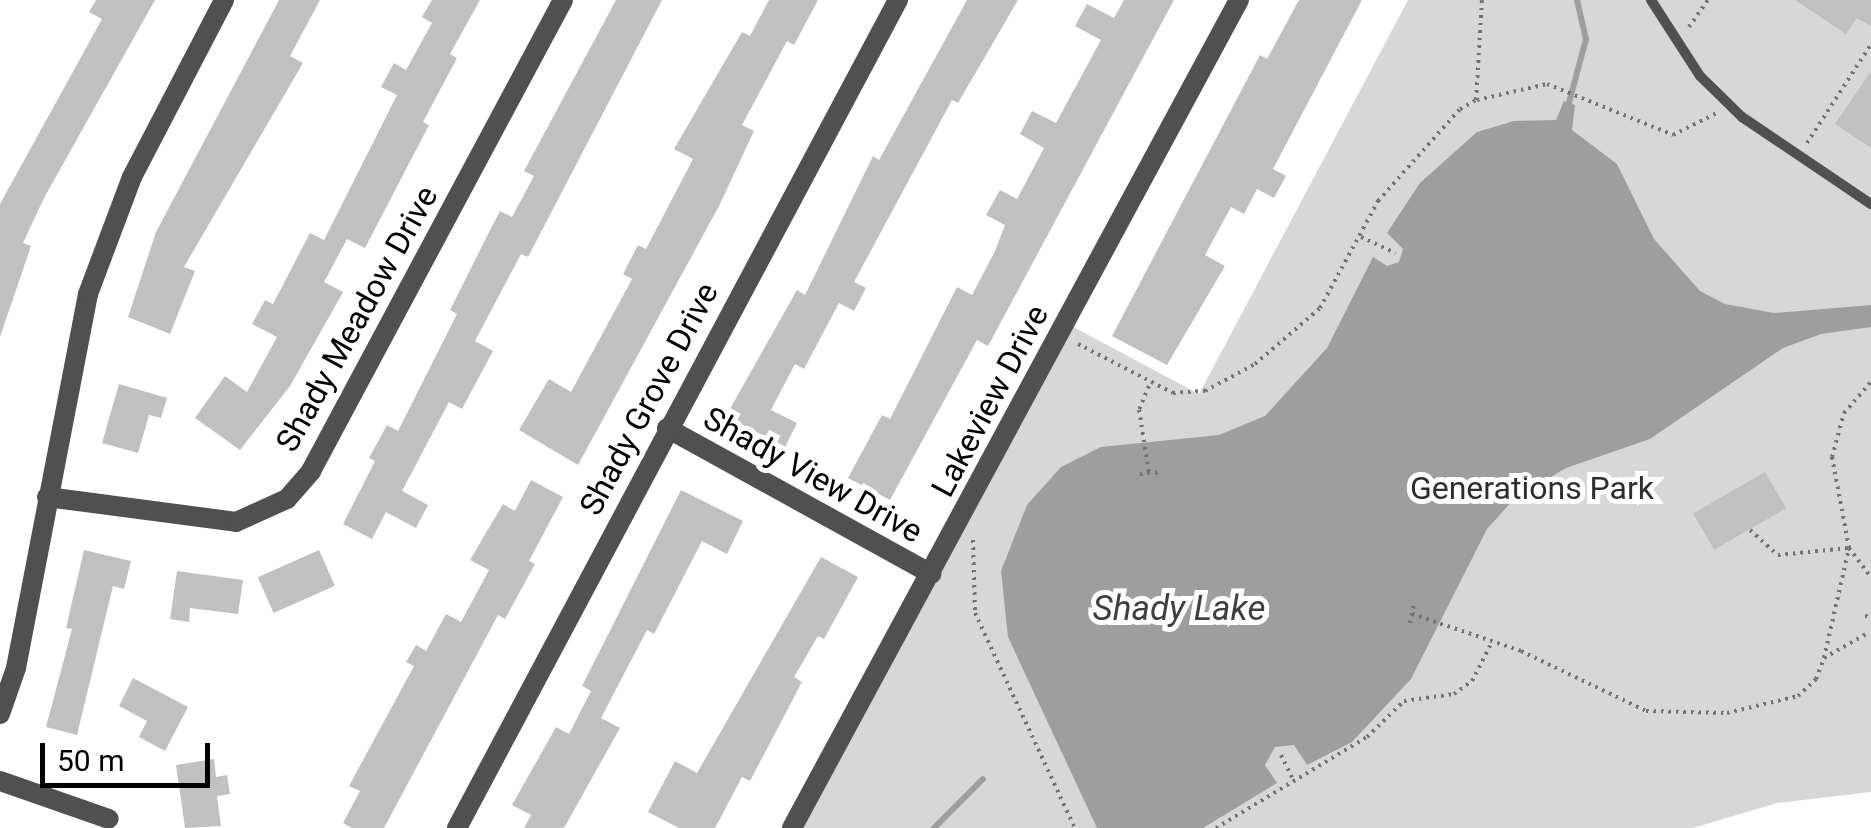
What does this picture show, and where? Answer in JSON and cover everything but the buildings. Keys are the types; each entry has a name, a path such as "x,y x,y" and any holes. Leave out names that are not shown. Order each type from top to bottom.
{"street":[{"path":"0,714 16,668 88,294 108,230 224,0"},
{"name":"Shady Meadow Drive","path":"47,497 236,522 287,498 311,471 563,0"},
{"name":"Shady Grove Drive","path":"456,828 898,0"},
{"name":"Lakeview Drive","path":"792,828 1239,0"},
{"name":"Shady View Drive","path":"667,428 931,574"},
{"path":"0,781 109,819"}],"lane":[{"path":"1651,0 1678,44 1727,102 1871,204"}],"path":[{"path":"1476,100 1482,0"},
{"path":"1678,44 1708,0"},
{"path":"1800,156 1870,46"},
{"path":"1078,344 1150,385 1191,395 1255,364 1320,308 1378,201 1460,109 1476,100 1532,82 1585,98 1673,135 1700,127 1727,102"},
{"path":"1361,237 1396,253"},
{"path":"1412,614 1492,642 1621,703 1668,714 1781,704 1816,680 1824,658 1849,548 1832,457 1844,412 1871,382"},
{"path":"1149,473 1139,410 1150,385"},
{"path":"1140,474 1161,472"},
{"path":"1750,530 1778,555 1849,548"},
{"path":"974,538 975,613 1076,828"},
{"path":"1849,548 1871,577"},
{"path":"1410,624 1414,604"},
{"path":"1824,658 1866,634"},
{"path":"1216,828 1292,778 1367,737 1404,701 1432,700 1464,687 1492,642"},
{"path":"1281,755 1292,778"}],"green space":[{"name":"Generations Park","path":"1408,0 1871,0 1871,792 1777,803 1693,828 792,828 1066,323 1199,394"}],"water":[{"name":"Shady Lake","path":"1564,101 1575,105 1572,130 1617,164 1654,239 1700,291 1725,304 1774,313 1871,305 1871,327 1821,334 1783,348 1650,439 1566,468 1515,498 1487,529 1411,679 1352,742 1307,765 1294,745 1275,747 1265,765 1277,783 1203,828 1097,828 1008,637 1001,571 1027,505 1061,467 1101,447 1219,435 1265,416 1327,348 1373,257 1387,266 1399,262 1403,249 1387,233 1420,183 1477,132 1514,121 1556,120"}],"waterway":[{"path":"1567,110 1586,39 1577,0"},
{"path":"934,828 983,779"}]}
